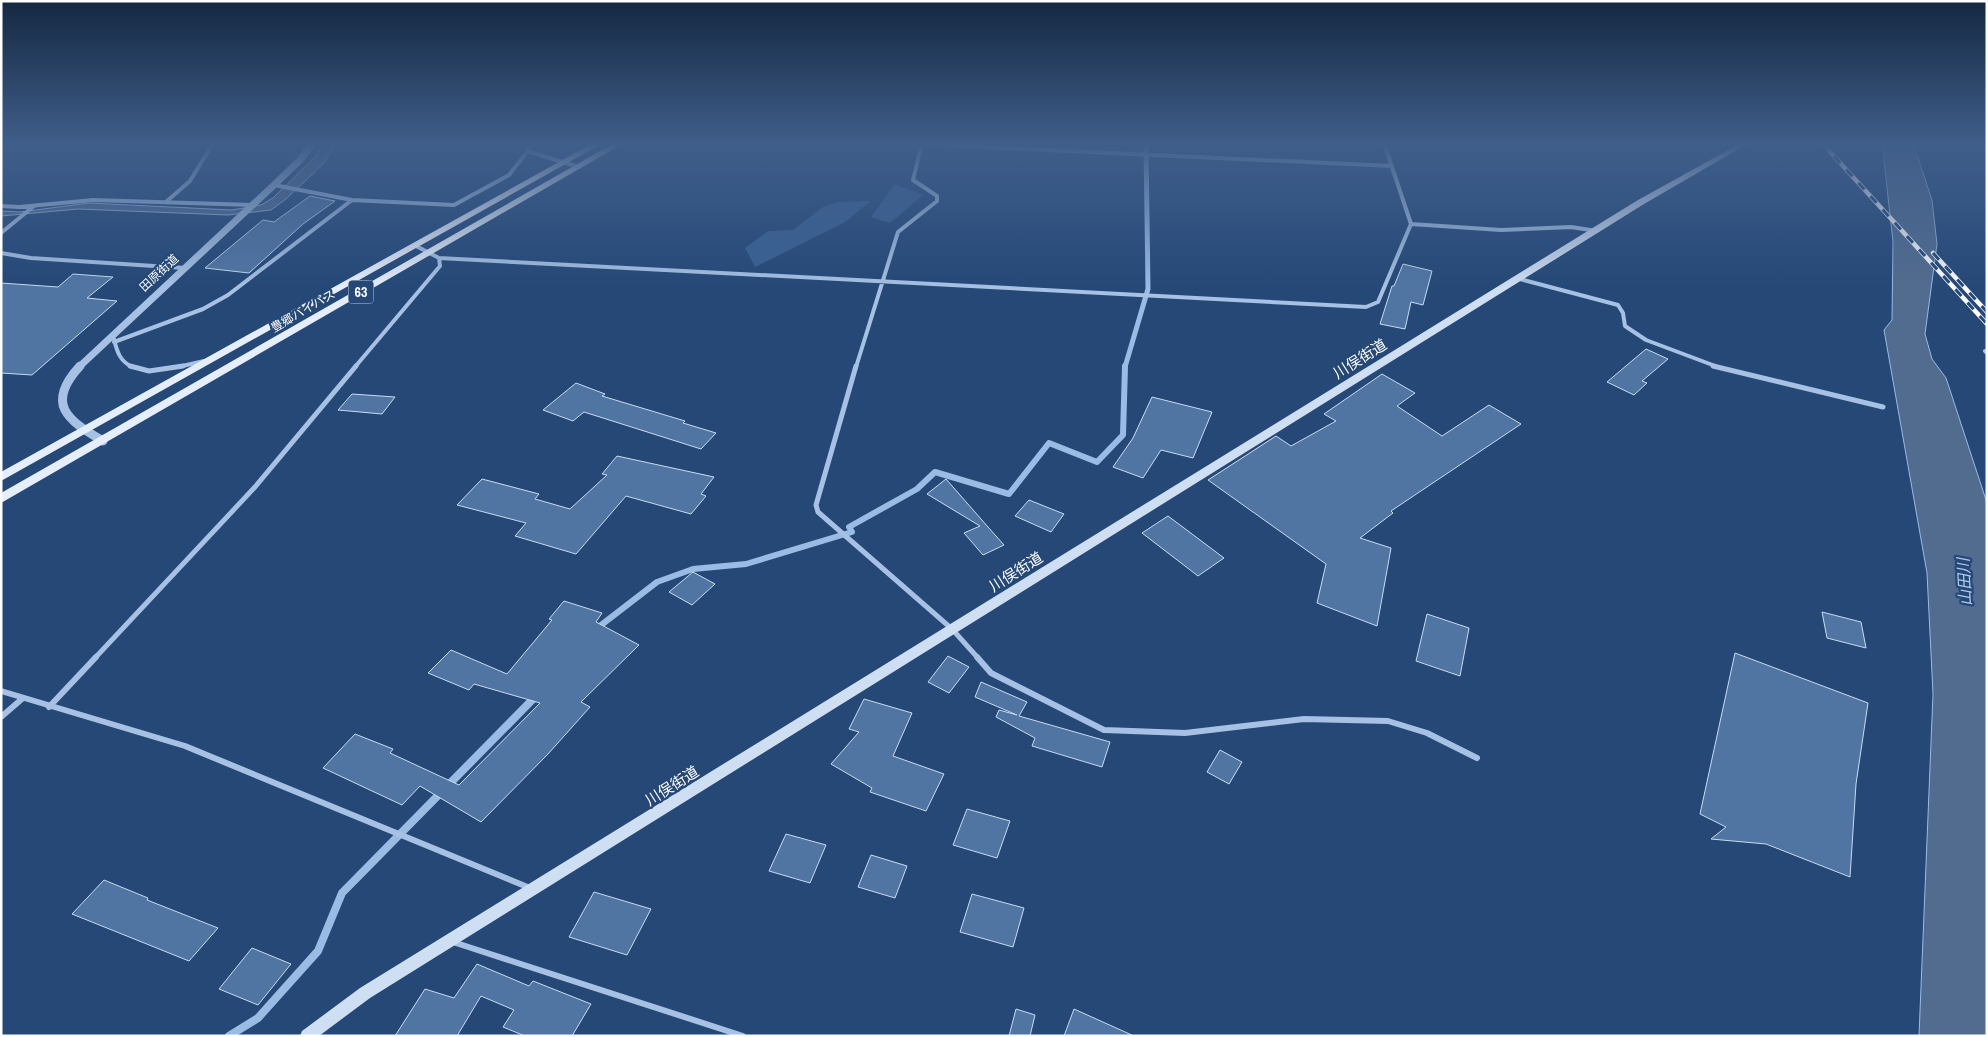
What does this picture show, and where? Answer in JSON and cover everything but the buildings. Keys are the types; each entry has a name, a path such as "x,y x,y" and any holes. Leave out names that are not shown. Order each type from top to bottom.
{"main road":[{"name":"豊郷バイパス","path":"82,430 217,358 512,191"},
{"name":"豊郷バイパス","path":"103,441 435,255 539,191"},
{"name":"川俣街道","path":"307,1036 365,993 1660,191"},
{"name":"63","path":"1,477 82,430"},
{"name":"63","path":"1,499 103,441"}],"street":[{"path":"167,202 179,191"},
{"name":"田原街道","path":"103,441 82,430 67,416 59,396 65,382 113,334 268,191"},
{"path":"304,191 352,200 454,205 479,191"},
{"path":"930,191 937,196 937,201 898,232 881,280 816,505 818,512 952,630 991,673 1104,730 1184,733 1304,719 1388,721 1427,733 1477,758"},
{"path":"416,246 435,255 1366,307 1378,302 1411,224 1400,191"},
{"path":"1,206 35,206 93,200 254,205"},
{"path":"114,342 203,309 228,295 352,200"},
{"path":"1,233 35,206"},
{"path":"1411,224 1501,230 1571,227 1597,231"},
{"path":"1,253 30,258 185,268"},
{"path":"49,707 255,488 440,266 435,255"},
{"path":"1520,279 1618,305 1623,313 1624,326 1646,340 1704,364 1883,407"},
{"path":"113,334 115,354 125,366 145,371 168,370 217,358"},
{"path":"1,691 49,707 185,746 534,889"},
{"path":"1,717 23,698"},
{"path":"451,941 743,1036"}],"shaded area":[{"path":"890,191 914,191 923,195 890,223 871,217"},
{"path":"871,201 845,222 755,267 745,248 768,231 793,230 823,207 838,202"}],"water":[{"path":"280,191 294,191 271,210 228,215 78,209 1,216 1,211 20,212 89,203 232,210 261,205"},
{"name":"山田川","path":"1887,191 1929,191 1932,200 1937,244 1925,334 1932,359 1946,378 1987,503 1987,1036 1919,1036 1933,694 1927,573 1884,330 1892,320 1893,242"}],"waterway":[{"path":"1125,367 1148,289 1147,191"},
{"path":"596,629 657,582 693,569 746,564 852,532 849,527 917,489 935,472 1009,494 1049,443 1097,462 1123,435 1125,366"},
{"path":"229,1036 258,1018 318,951 342,893 537,695"}],"railway":[{"path":"1866,191 1987,324"},
{"path":"1933,253 1987,312"}]}
